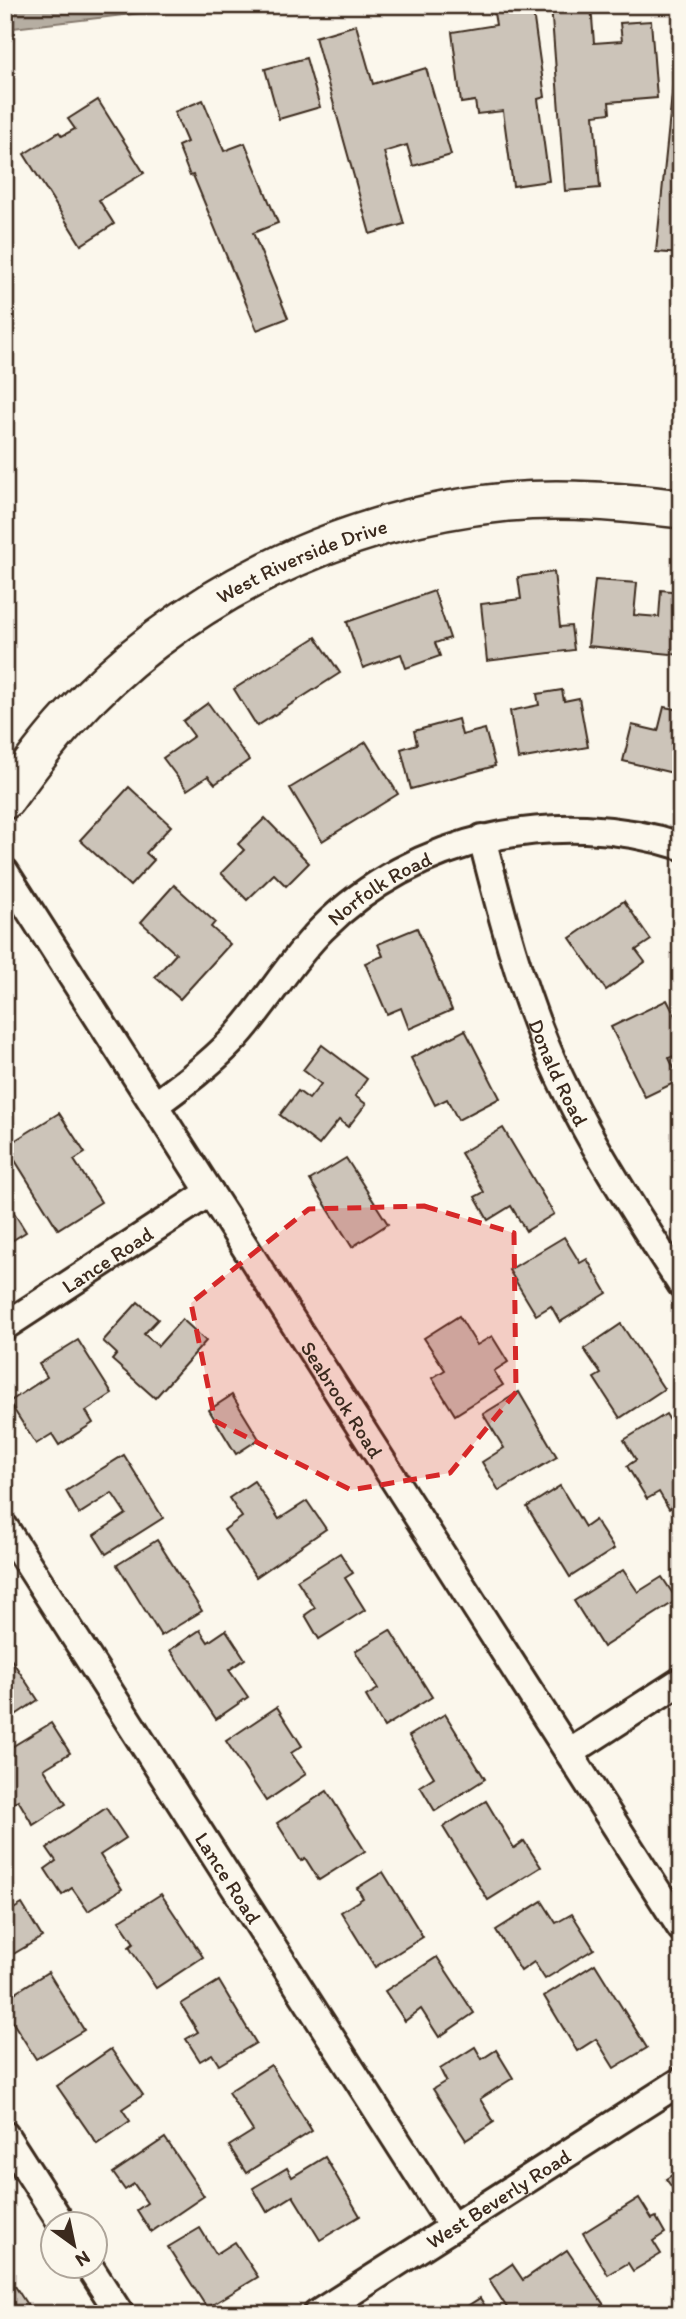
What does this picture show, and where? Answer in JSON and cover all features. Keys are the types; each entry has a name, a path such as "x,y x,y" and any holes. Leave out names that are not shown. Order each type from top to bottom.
{"street":[{"name":"West Riverside Drive","path":"5,800 43,749 103,685 180,621 267,570 336,541 384,525 444,511 507,502 582,500 681,509"},
{"name":"Norfolk Road","path":"155,1105 196,1075 233,1040 291,963 323,928 359,896 400,871 444,850 482,838 520,831 568,827 610,830 681,846"},
{"name":"Donald Road","path":"482,838 508,937 533,1015 566,1090 603,1163 681,1284"},
{"name":"Seabrook Road","path":"5,872 681,1928"},
{"name":"Lance Road","path":"5,1326 210,1192"},
{"name":"Lance Road","path":"5,1528 452,2227"},
{"path":"569,1752 681,1681"},
{"name":"West Beverly Road","path":"317,2314 681,2081"},
{"path":"5,2135 53,2210"},
{"path":"98,2280 120,2314"}],"highlighted area":[{"path":"424,1206 514,1233 516,1392 450,1473 351,1490 215,1421 191,1303 309,1209"}],"shaded area":[{"path":"5,5 209,5 5,29"}],"building":[{"path":"532,5 545,97 538,99 549,181 513,186 503,111 477,114 475,101 461,103 452,32 496,25 493,7"},
{"path":"551,5 591,5 594,43 622,41 620,23 651,21 657,98 609,102 610,113 594,115 600,188 565,191"},
{"path":"356,25 373,84 426,68 451,155 413,166 407,145 384,152 404,224 370,234 315,37"},
{"path":"676,55 681,55 681,254 656,252"},
{"path":"306,58 320,107 279,119 265,69"},
{"path":"98,100 144,173 99,200 114,224 81,245 24,154 59,132 62,136 75,129 68,119"},
{"path":"203,100 224,151 245,143 278,223 253,233 288,318 257,330 193,175 190,176 178,146 187,142 174,112"},
{"path":"554,572 560,627 571,626 574,650 487,661 481,604 521,599 518,577"},
{"path":"595,580 637,583 634,615 659,617 661,590 681,592 681,655 588,646"},
{"path":"434,591 450,638 435,643 440,656 406,668 401,654 363,668 347,622"},
{"path":"316,637 340,673 257,726 234,689"},
{"path":"562,690 564,701 579,698 588,747 518,759 510,711 539,705 537,694"},
{"path":"208,703 249,760 215,784 208,776 187,790 163,758 194,736 183,721"},
{"path":"664,707 681,710 681,775 623,761 632,725 658,731"},
{"path":"458,719 462,735 485,729 495,766 411,789 401,749 417,744 414,731"},
{"path":"366,742 398,794 322,841 290,788"},
{"path":"129,787 171,826 146,853 154,860 130,886 80,840"},
{"path":"265,818 309,863 286,886 274,874 247,900 221,873 244,850 238,844"},
{"path":"174,885 215,922 211,927 230,944 180,999 155,977 176,954 141,922"},
{"path":"624,901 651,940 636,950 645,962 606,990 570,938"},
{"path":"417,928 452,1010 409,1029 401,1008 387,1014 365,963 383,956 378,944"},
{"path":"667,1000 681,1027 681,1053 669,1058 680,1080 645,1097 611,1027"},
{"path":"465,1030 500,1098 458,1120 447,1099 435,1105 411,1058"},
{"path":"322,1045 367,1079 355,1096 366,1104 348,1127 339,1120 319,1145 280,1115 298,1091 309,1099 321,1084 303,1070"},
{"path":"59,1113 85,1153 74,1160 101,1202 58,1229 6,1146"},
{"path":"503,1128 554,1214 526,1231 511,1206 488,1220 475,1197 484,1192 461,1153"},
{"path":"346,1158 388,1224 352,1247 310,1180"},
{"path":"5,1198 26,1232 5,1245"},
{"path":"564,1237 580,1263 587,1259 607,1293 560,1322 551,1306 536,1315 509,1270"},
{"path":"138,1302 158,1319 144,1334 158,1346 182,1319 206,1341 155,1398 112,1360 117,1354 103,1341"},
{"path":"459,1316 477,1345 492,1336 508,1362 494,1371 503,1385 455,1415 432,1378 445,1370 424,1338"},
{"path":"621,1324 664,1389 620,1418 594,1378 601,1374 584,1349"},
{"path":"78,1340 112,1394 86,1411 93,1423 59,1445 52,1434 36,1444 9,1402 47,1377 39,1364"},
{"path":"519,1392 557,1457 499,1491 482,1462 504,1448 483,1414"},
{"path":"232,1395 259,1439 236,1454 209,1410"},
{"path":"666,1414 681,1438 681,1441 671,1447 681,1463 681,1502 669,1509 659,1492 647,1499 627,1466 636,1460 624,1440"},
{"path":"124,1455 163,1518 106,1554 94,1535 126,1514 112,1493 79,1514 66,1491"},
{"path":"254,1481 279,1519 307,1501 326,1529 256,1577 224,1530 242,1517 229,1498"},
{"path":"560,1486 585,1527 595,1520 614,1549 570,1577 527,1507"},
{"path":"157,1540 202,1611 161,1636 117,1565"},
{"path":"340,1553 353,1573 345,1578 365,1610 319,1639 305,1615 315,1608 297,1580"},
{"path":"623,1570 638,1592 662,1577 677,1600 603,1647 574,1601"},
{"path":"200,1630 208,1642 226,1630 245,1659 229,1670 248,1697 216,1719 170,1650"},
{"path":"390,1630 432,1697 384,1727 366,1696 378,1689 355,1651"},
{"path":"5,1650 38,1700 5,1722"},
{"path":"277,1707 302,1746 291,1753 306,1774 266,1801 226,1741"},
{"path":"445,1714 485,1779 435,1811 420,1786 434,1777 409,1736"},
{"path":"51,1723 70,1753 44,1769 66,1804 33,1825 18,1800 10,1806 5,1799 5,1751"},
{"path":"327,1791 365,1851 319,1880 305,1858 301,1861 277,1823"},
{"path":"486,1801 514,1848 524,1841 541,1867 488,1900 443,1827"},
{"path":"106,1808 126,1838 100,1855 122,1889 88,1911 72,1888 62,1895 45,1869 56,1861 47,1848"},
{"path":"383,1872 423,1937 375,1967 341,1912 363,1898 357,1888"},
{"path":"161,1894 203,1957 156,1988 129,1947 134,1943 119,1921"},
{"path":"542,1901 556,1923 572,1914 594,1949 545,1979 534,1962 521,1971 496,1930"},
{"path":"22,1904 42,1937 5,1959 5,1914"},
{"path":"437,1957 474,2013 439,2037 421,2009 405,2021 385,1991"},
{"path":"595,1964 647,2048 614,2068 596,2039 577,2051 544,1996"},
{"path":"48,1972 84,2030 36,2059 5,2010 5,1999"},
{"path":"219,1981 256,2043 219,2065 212,2054 200,2061 186,2039 198,2032 181,2004"},
{"path":"475,2047 482,2059 496,2050 513,2078 480,2099 494,2122 466,2140 433,2089 446,2081 440,2069"},
{"path":"111,2049 143,2095 122,2109 130,2121 97,2144 57,2086"},
{"path":"271,2065 312,2131 246,2173 229,2146 253,2131 228,2092"},
{"path":"165,2138 204,2196 151,2232 137,2210 147,2203 134,2184 125,2190 113,2173"},
{"path":"325,2157 360,2216 320,2240 293,2196 267,2212 253,2188 287,2168 292,2177"},
{"path":"681,2169 681,2200 666,2179"},
{"path":"639,2198 652,2219 656,2217 665,2233 653,2241 661,2254 633,2271 628,2263 608,2275 583,2233"},
{"path":"200,2228 216,2254 235,2242 258,2277 207,2308 168,2247"},
{"path":"567,2250 604,2305 590,2314 511,2314 489,2280 512,2264 523,2280"},
{"path":"5,2282 10,2289 15,2286 29,2308 19,2314 5,2314"},
{"path":"480,2298 490,2314 455,2314"}]}
